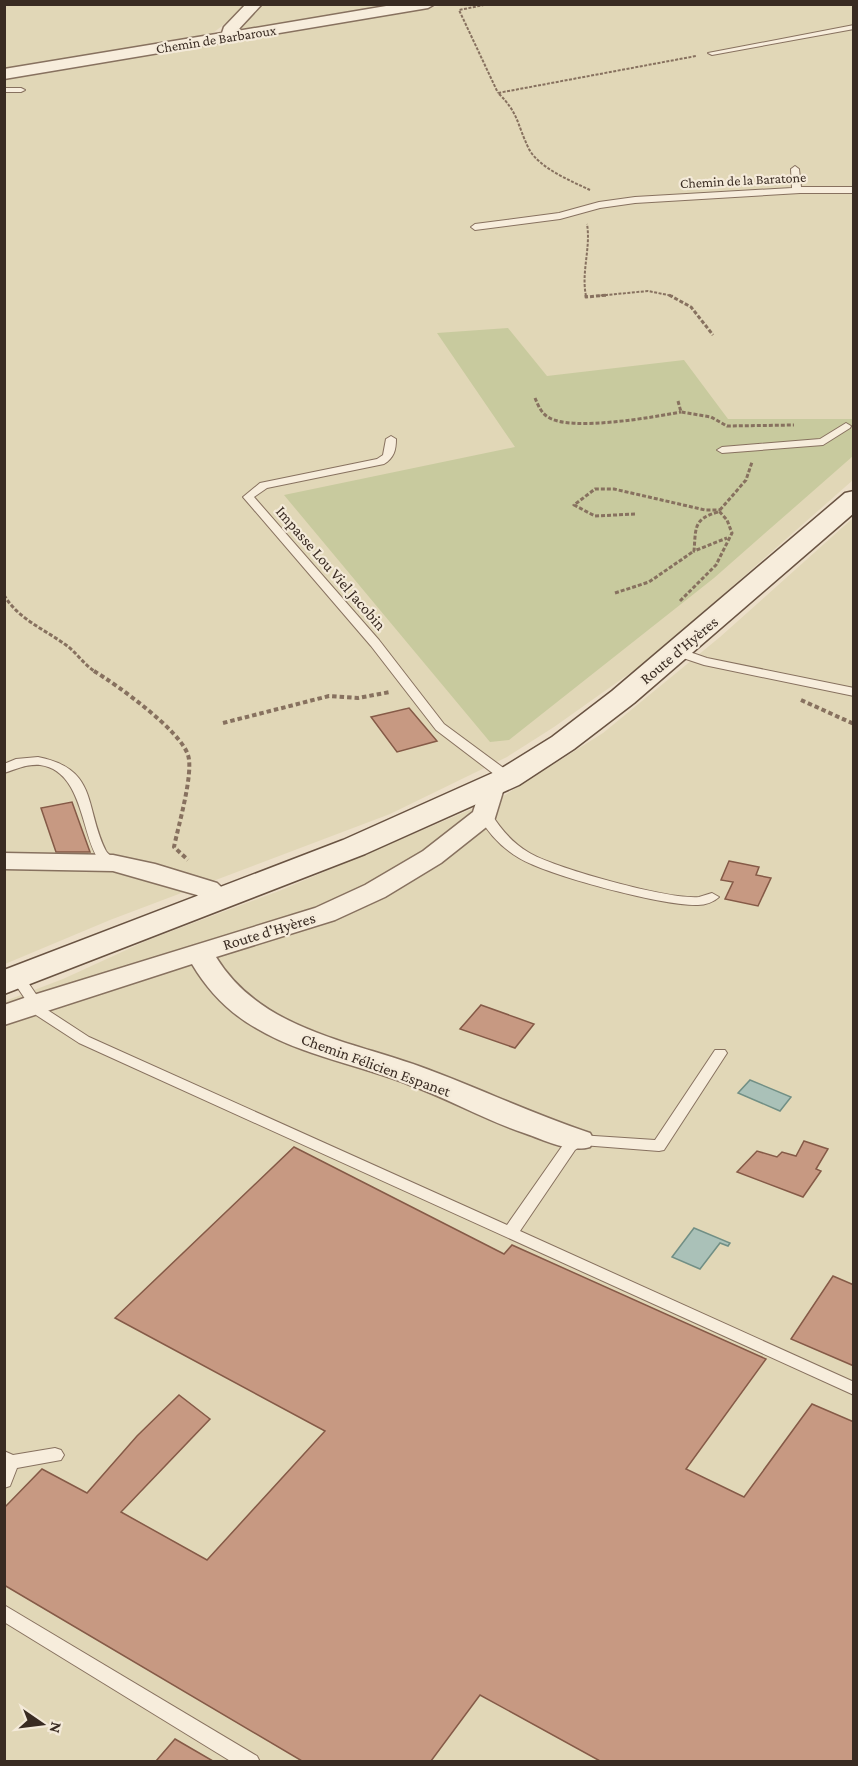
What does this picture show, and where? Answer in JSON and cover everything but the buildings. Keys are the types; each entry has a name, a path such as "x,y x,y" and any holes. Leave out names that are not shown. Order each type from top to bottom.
{"main road":[{"name":"Route d'Hyères","path":"20,988 220,899 495,793 563,743 678,652 854,499"}],"street":[{"path":"231,36 229,30 255,4"},
{"name":"Chemin de Barbaroux","path":"4,74 428,4"},
{"name":"Route d'Hyères","path":"4,1016 20,988 199,953 324,914 375,891 432,857 495,793"},
{"path":"4,861 55,864 112,863 146,870 207,889 220,899"},
{"name":"Chemin Félicien Espanet","path":"199,953 214,981 246,1010 287,1033 421,1078 517,1119 579,1140"}],"lane":[{"path":"712,53 854,27"},
{"path":"4,90 21,90"},
{"path":"795,169 797,190"},
{"name":"Chemin de la Baratone","path":"475,227 578,212 598,205 634,200 797,190 854,190"},
{"path":"722,450 823,442 848,426"},
{"name":"Impasse Lou Viel Jacobin","path":"391,439 387,459 380,462 264,485 248,497 368,634 440,728 495,793 502,838 527,857 580,875 668,896 700,901 712,897"},
{"path":"678,652 704,661 854,692"},
{"path":"4,770 16,763 38,761 53,764 72,776 83,798 101,855 112,863"},
{"path":"20,988 41,1012 84,1040 854,1389"},
{"path":"509,1234 570,1146 579,1140 659,1146 720,1053"},
{"path":"4,1481 7,1460 56,1455"},
{"path":"4,1612 250,1761"}],"path":[{"path":"489,4 459,10 498,93 513,108 530,151 558,175 602,194 634,200"},
{"path":"498,93 712,53"},
{"path":"578,212 586,220 591,237 586,258 586,297 653,292 668,294 692,308 712,335"},
{"path":"535,398 540,411 553,420 572,423 659,417 681,412 718,418 727,426 848,426"},
{"path":"678,401 681,412"},
{"path":"694,551 696,525 704,516 719,511 746,480 758,447"},
{"path":"635,514 597,517 581,512 574,505 595,489 614,489 705,510 719,511 727,520 732,533 716,565 680,601"},
{"path":"615,593 649,582 694,551 729,538"},
{"path":"4,596 10,605 25,618 68,646 83,664 113,683 170,730 188,754 187,785 174,847 195,866"},
{"path":"223,723 329,696 358,698 408,687"}],"shaded area":[{"path":"5,5 249,5 209,36 5,71"},
{"path":"263,5 415,5 240,30 238,26"},
{"path":"446,5 853,5 853,480 650,659 554,727 507,757 390,814 110,920 5,964 5,78"},
{"path":"853,518 853,1761 5,1762 5,1001 63,979 148,940 279,891 505,795 603,733 720,637"},
{"path":"750,1080 791,1097 780,1111 738,1093"},
{"path":"694,1228 730,1243 728,1246 720,1243 700,1269 672,1257"}],"green space":[{"path":"508,328 547,376 684,360 728,419 853,419 853,456 714,578 509,740 490,742 284,495 515,447 437,333"}]}
